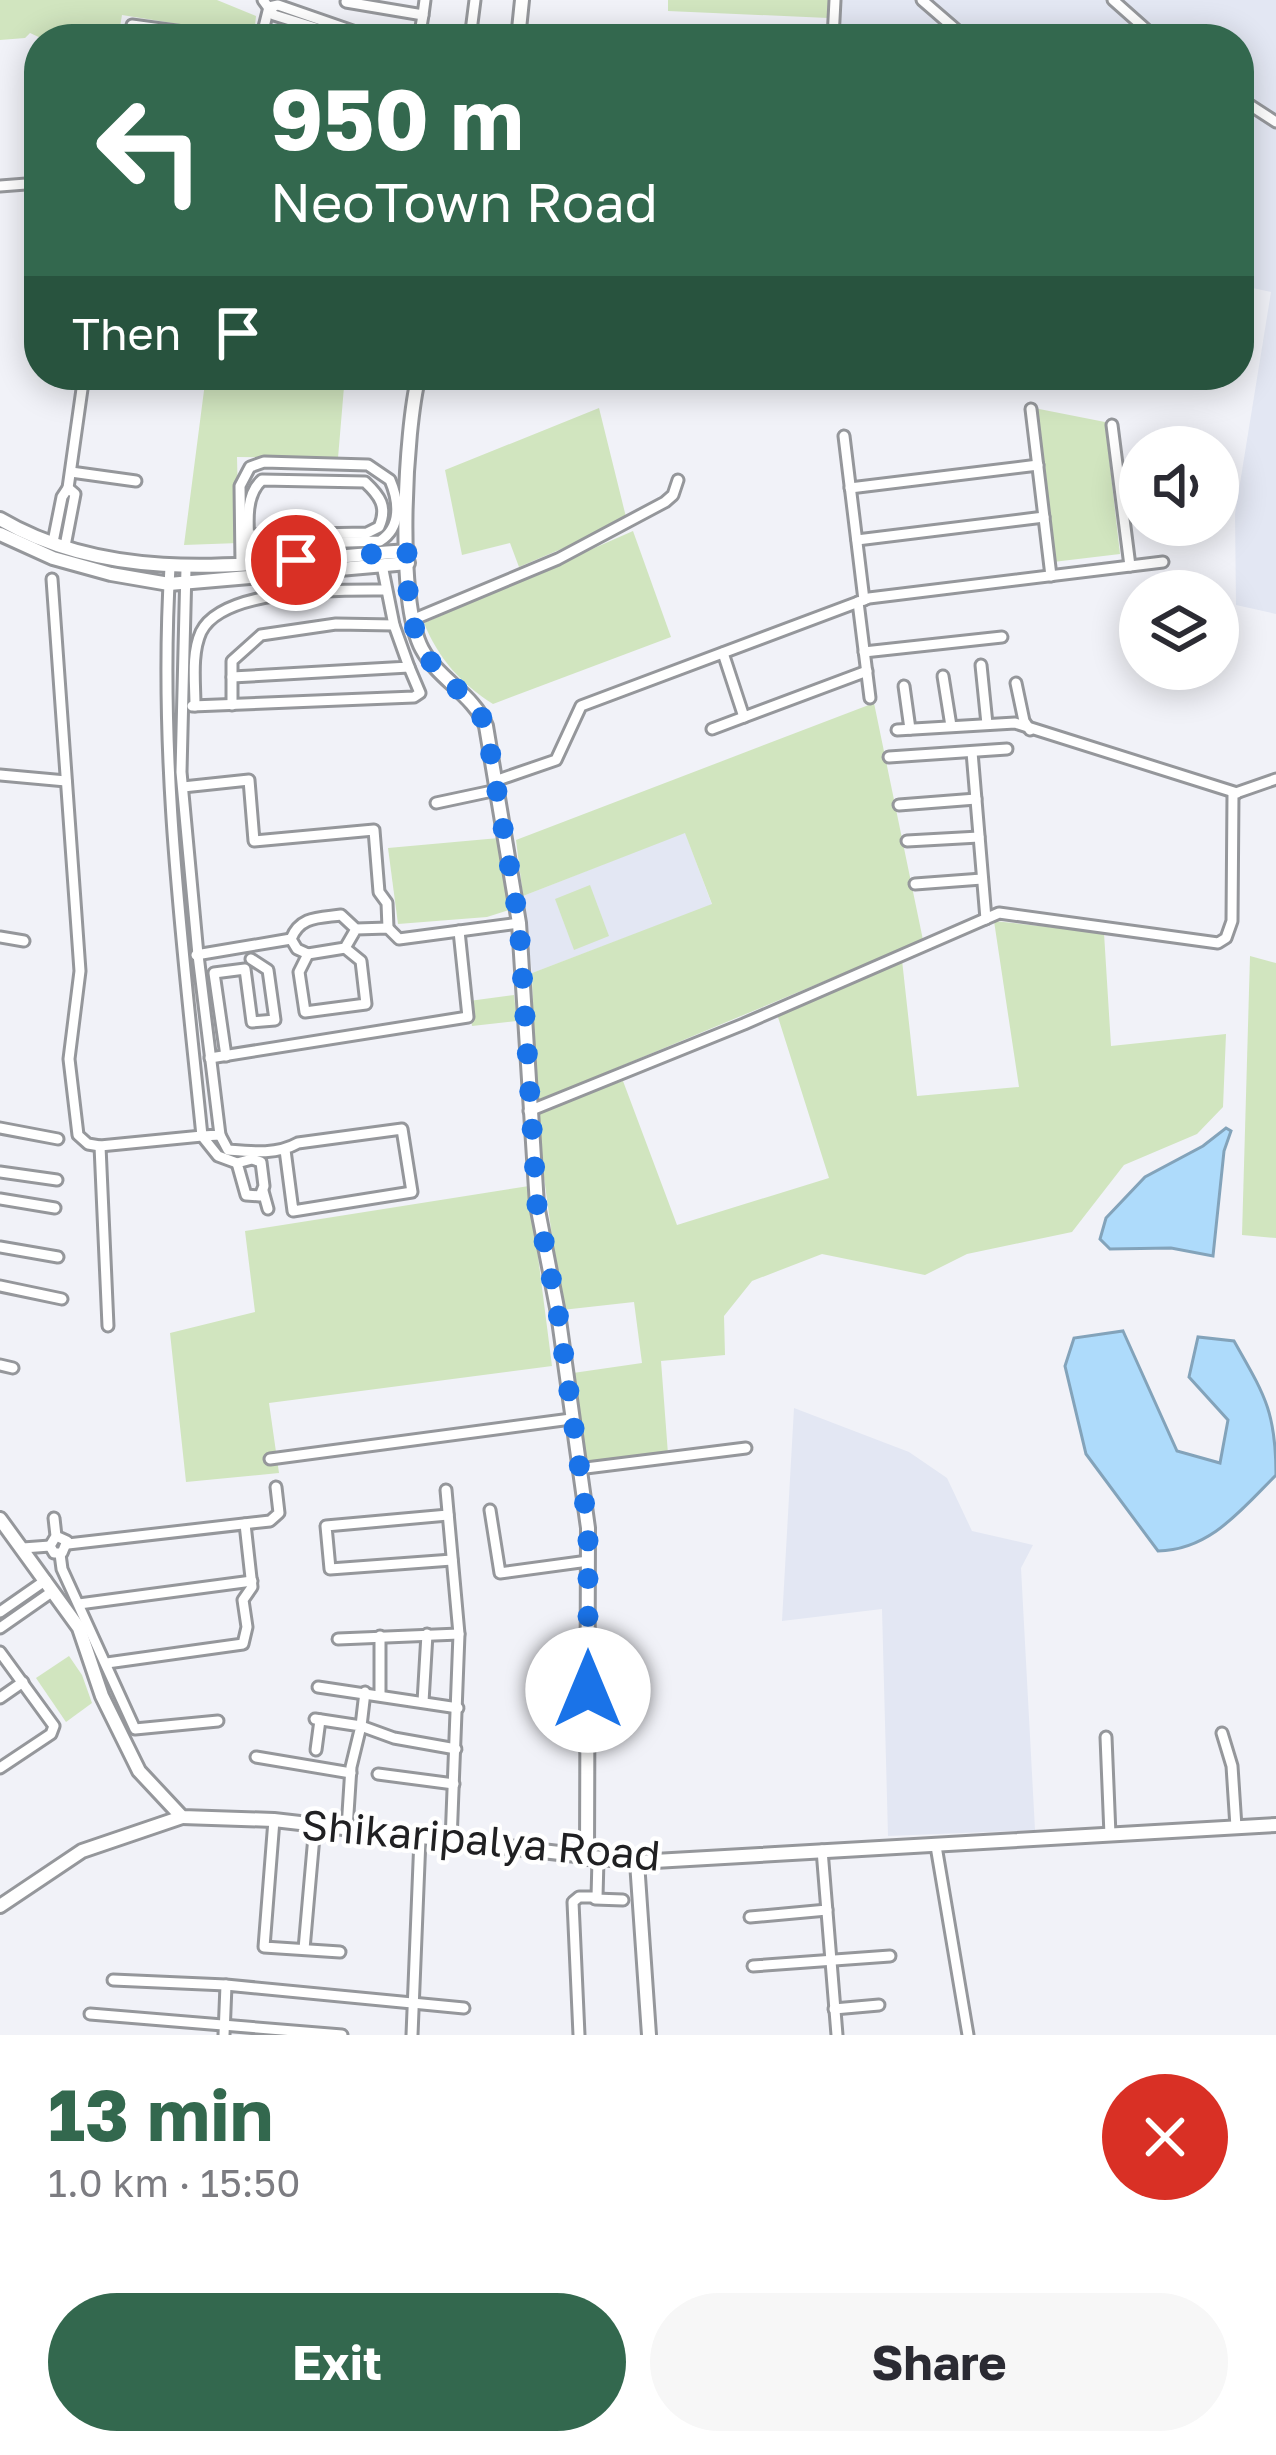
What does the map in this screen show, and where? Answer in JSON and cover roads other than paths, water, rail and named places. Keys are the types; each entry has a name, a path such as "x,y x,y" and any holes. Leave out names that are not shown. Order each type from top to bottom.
{"street":[{"path":"422,24 425,0"},
{"path":"922,0 950,24"},
{"path":"1113,0 1139,24"},
{"path":"346,1 423,15"},
{"path":"266,4 321,24"},
{"path":"59,544 62,497 68,488 82,390"},
{"path":"417,390 409,437 407,557 412,620 433,666 481,713 519,923 537,1205 558,1313 588,1528 595,1899"},
{"path":"1031,410 1051,576"},
{"path":"1112,425 1130,566"},
{"path":"844,436 870,698"},
{"path":"246,563 240,486 250,467 264,462 321,461 368,466 390,480 396,521 380,541 250,540"},
{"path":"850,488 1038,465"},
{"path":"70,472 136,481"},
{"path":"246,563 251,493 268,478 365,482 379,494 384,508 379,527 367,533 250,540"},
{"path":"412,620 558,559 665,502 678,479"},
{"path":"857,540 1044,517"},
{"path":"0,519 59,544 170,567 407,557"},
{"path":"0,534 53,558 111,574 176,584 386,568 407,557"},
{"path":"436,803 496,786 556,760 581,706 861,601 1163,562"},
{"path":"170,567 176,584 189,706"},
{"path":"186,568 176,584 166,697 202,1136 218,1156 236,1163 261,1162 268,1208"},
{"path":"189,706 414,697 420,693 394,626 386,568"},
{"path":"52,579 80,970 69,1058 78,1136 100,1146 220,1135"},
{"path":"285,1150 293,1211 412,1192 402,1130 298,1143 285,1150 228,1150 220,1135 197,955 183,787 195,650 206,623 236,604 320,592 386,590"},
{"path":"232,705 232,661 261,635 336,624 394,626"},
{"path":"864,652 1002,637"},
{"path":"723,653 744,717"},
{"path":"981,665 987,724"},
{"path":"232,676 409,667"},
{"path":"712,728 866,671"},
{"path":"943,676 951,726"},
{"path":"1016,683 1030,730"},
{"path":"904,686 910,729"},
{"path":"897,730 1015,723 1235,794 1276,779"},
{"path":"889,757 1007,749"},
{"path":"972,752 986,919"},
{"path":"0,775 66,781"},
{"path":"183,787 249,780 254,841 374,830 379,892 387,903 388,928 399,939 519,923"},
{"path":"529,1111 999,913 1218,943 1226,938 1232,921 1235,794"},
{"path":"899,805 976,799"},
{"path":"907,841 979,837"},
{"path":"915,884 982,879"},
{"path":"291,939 306,920 341,915 356,929 388,928"},
{"path":"345,948 356,929"},
{"path":"210,1058 468,1017 459,931"},
{"path":"0,937 24,941"},
{"path":"184,956 291,939"},
{"path":"291,939 308,954 345,948 361,961 365,1004 305,1012 299,972 308,954"},
{"path":"226,1056 214,973 248,964 268,970 275,1020 252,1022 248,964 249,945"},
{"path":"0,1128 58,1139"},
{"path":"100,1146 108,1326"},
{"path":"236,1163 246,1195 254,1198 263,1191"},
{"path":"0,1172 57,1180"},
{"path":"0,1199 55,1208"},
{"path":"0,1247 58,1257"},
{"path":"0,1286 62,1299"},
{"path":"0,1365 13,1368"},
{"path":"270,1459 571,1419"},
{"path":"578,1469 746,1448"},
{"path":"23,1548 276,1518 276,1487"},
{"path":"446,1490 459,1634 451,1842"},
{"path":"490,1510 500,1573 588,1561"},
{"path":"448,1515 326,1526 330,1569 452,1559"},
{"path":"0,1519 79,1628 121,1737 140,1771 182,1817 82,1851 0,1906"},
{"path":"54,1519 53,1541 62,1569 135,1729"},
{"path":"106,1663 241,1646 247,1627 243,1600 252,1581 245,1524"},
{"path":"60,1554 68,1544"},
{"path":"79,1604 252,1581"},
{"path":"0,1612 50,1586"},
{"path":"0,1628 50,1586"},
{"path":"423,1702 428,1634"},
{"path":"338,1639 459,1634"},
{"path":"380,1636 380,1695"},
{"path":"0,1652 55,1729 0,1768"},
{"path":"0,1698 23,1682"},
{"path":"318,1687 458,1708"},
{"path":"347,1829 365,1693"},
{"path":"316,1750 318,1720 456,1748"},
{"path":"121,1737 135,1729 218,1721"},
{"path":"1222,1733 1232,1766 1236,1827"},
{"path":"1106,1737 1110,1834"},
{"path":"256,1757 351,1773"},
{"path":"378,1774 454,1784"},
{"name":"Shikaripalya Road","path":"182,1817 274,1820 637,1862 1276,1825"},
{"path":"274,1820 264,1947 340,1952"},
{"path":"304,1949 315,1826"},
{"path":"412,2035 420,1838"},
{"path":"936,1846 968,2035"},
{"path":"822,1850 837,2035"},
{"path":"637,1862 649,2035"},
{"path":"579,2035 573,1902 579,1897 623,1900"},
{"path":"750,1917 827,1910"},
{"path":"753,1966 890,1956"},
{"path":"113,1980 226,1985 464,2008"},
{"path":"224,2029 226,1985"},
{"path":"834,2009 879,2005"},
{"path":"90,2014 224,2029 342,2035"}],"water":[{"path":"1226,1128 1231,1131 1224,1151 1213,1256 1171,1248 1110,1249 1100,1239 1106,1218 1145,1177"},
{"path":"1123,1331 1177,1451 1220,1463 1228,1420 1189,1377 1198,1337 1234,1341 1271,1418 1276,1475 1223,1526 1177,1549 1158,1551 1086,1454 1065,1366 1074,1338"}]}
